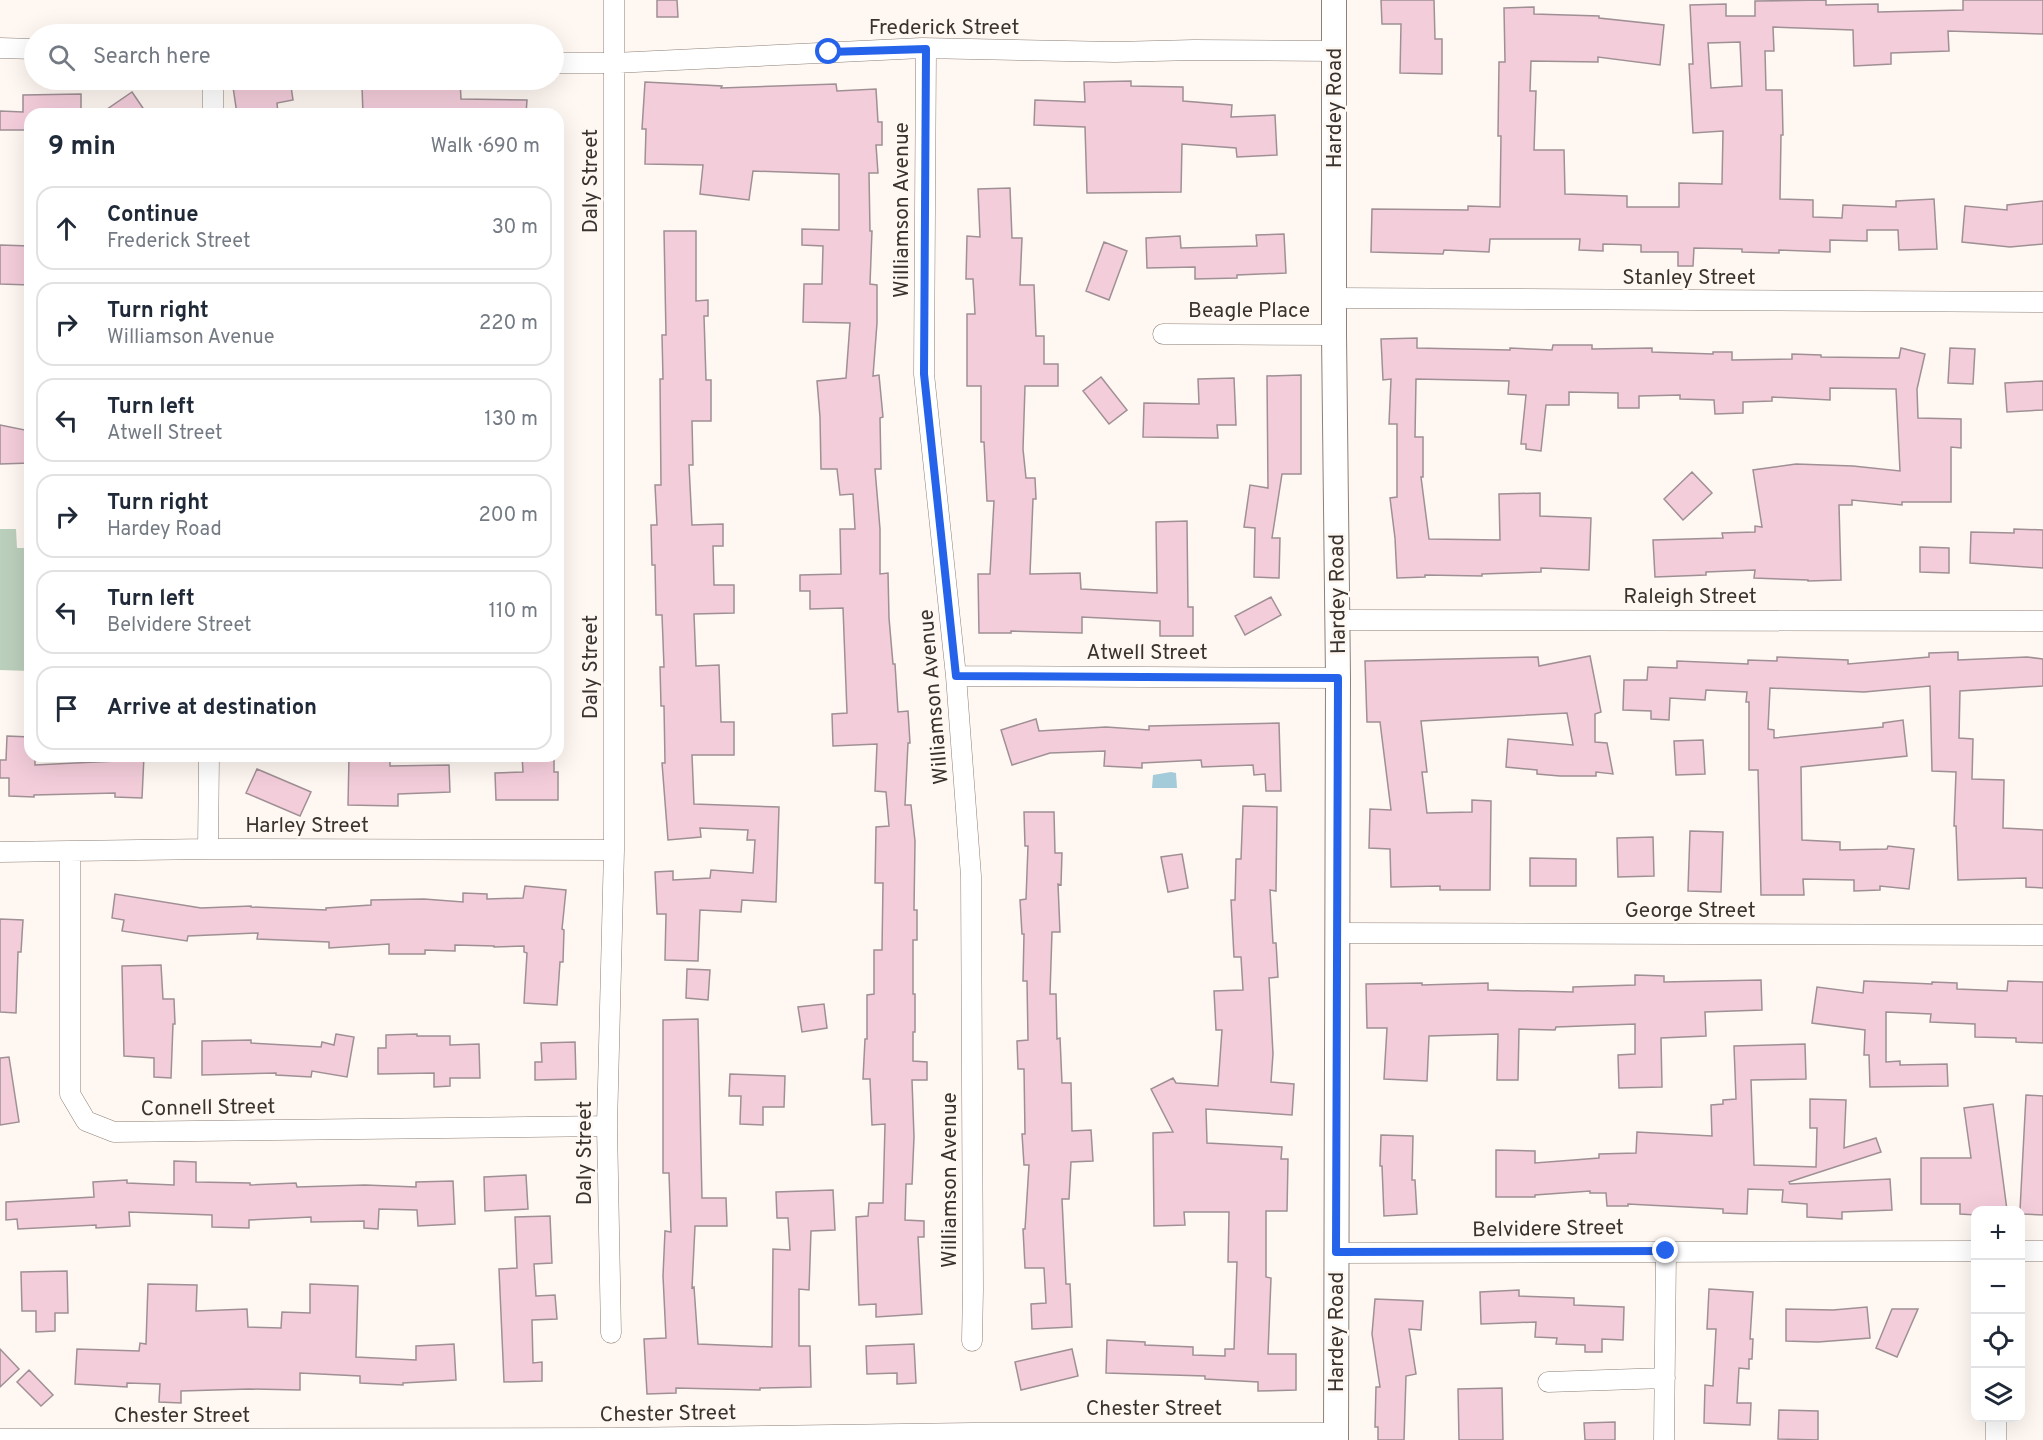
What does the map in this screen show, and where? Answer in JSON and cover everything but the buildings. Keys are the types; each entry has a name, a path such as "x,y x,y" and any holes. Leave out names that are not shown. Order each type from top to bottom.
{"main road":[{"name":"Hardey Road","path":"1334,0 1334,335 1338,678 1337,1436"}],"street":[{"name":"Daly Street","path":"611,1333 607,1126 614,850 614,0"},
{"path":"0,48 24,49"},
{"name":"Frederick Street","path":"564,63 614,63 926,49 1115,52 1334,51"},
{"name":"Williamson Avenue","path":"926,49 924,374 956,676 971,876 972,1341"},
{"path":"213,90 213,108"},
{"name":"Stanley Street","path":"1334,298 2043,302"},
{"name":"Beagle Place","path":"1163,334 1334,335"},
{"name":"Raleigh Street","path":"1337,621 2043,621"},
{"name":"Atwell Street","path":"956,676 1338,678"},
{"path":"208,762 208,849"},
{"name":"Harley Street","path":"0,852 208,849 614,850"},
{"name":"Connell Street","path":"70,852 70,1094 86,1121 114,1132 607,1126"},
{"name":"George Street","path":"1337,933 2043,935"},
{"path":"1664,1440 1666,1251"},
{"name":"Belvidere Street","path":"1336,1252 1971,1251"},
{"path":"2025,1251 2043,1251"},
{"path":"1548,1382 1665,1378"},
{"path":"1996,1422 1996,1440"},
{"name":"Chester Street","path":"0,1439 1337,1436"}],"green space":[{"path":"0,529 16,529 17,548 24,548 24,671 0,670"}],"water":[{"path":"1176,773 1177,788 1152,788 1153,775"}],"route":[{"path":"829,52 926,49 924,374 956,676 1338,678 1336,1252 1360,1254 1666,1251"}]}
